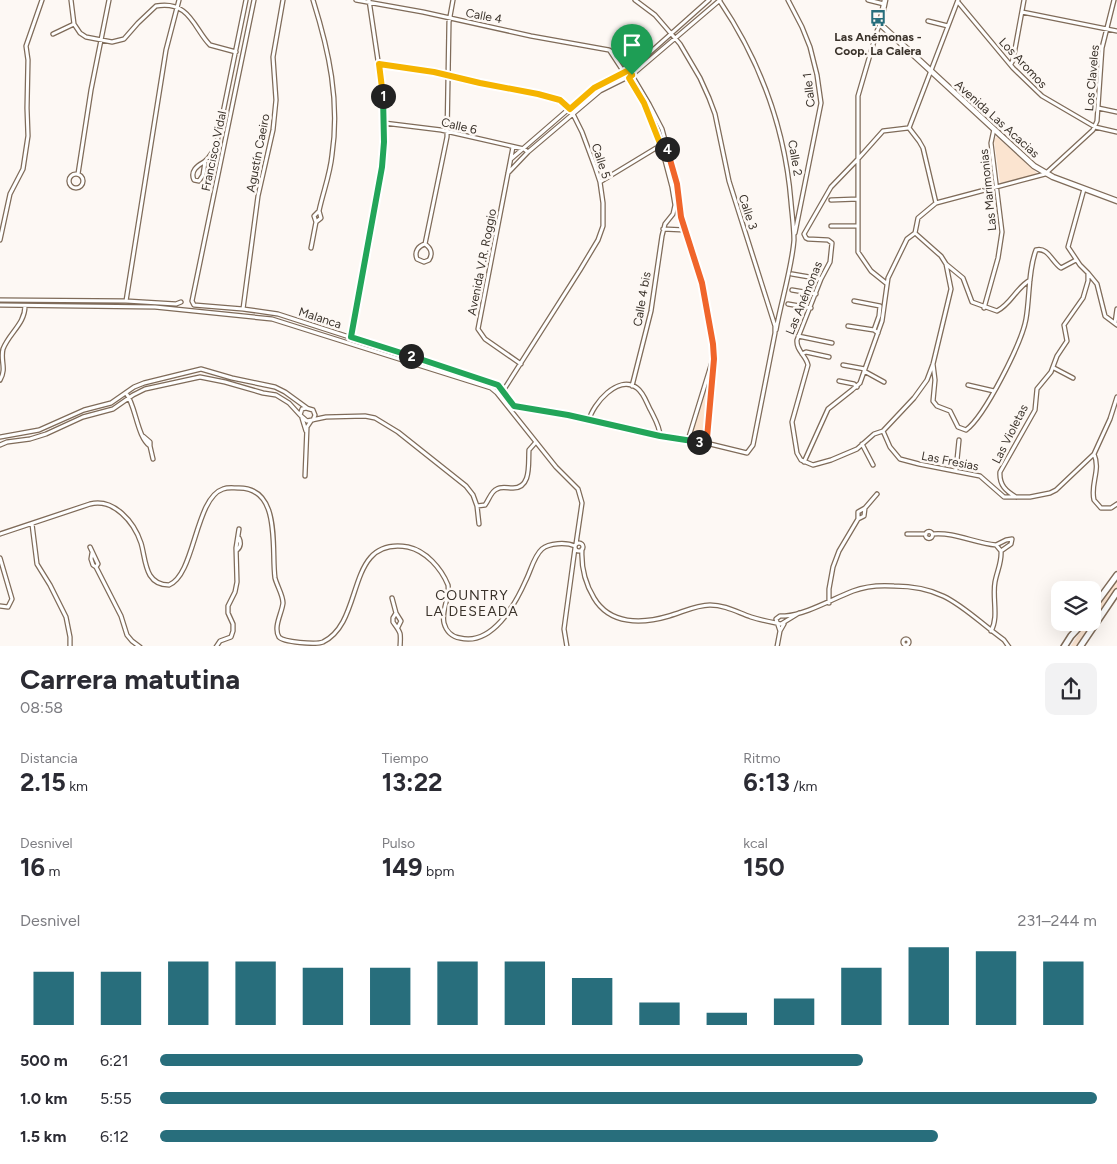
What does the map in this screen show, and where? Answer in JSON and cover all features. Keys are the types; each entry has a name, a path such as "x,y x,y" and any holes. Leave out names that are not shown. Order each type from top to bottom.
{"main road":[{"path":"1101,597 1117,575"},
{"path":"1080,646 1117,592"},
{"path":"1066,646 1077,631"}],"street":[{"path":"0,240 10,194 22,171 26,151 28,136 28,60 26,46 42,0"},
{"path":"71,0 74,24 84,36 101,41 112,42 122,40 156,6 164,3 178,2 192,14 210,45 236,52"},
{"path":"78,174 86,117 109,0"},
{"path":"205,162 195,168 192,175 194,180 199,181 202,178 205,162 216,147 246,0"},
{"name":"Francisco Vidal","path":"194,305 192,301 254,0"},
{"name":"Agustín Caeiro","path":"242,309 258,196 274,125 276,100 273,57 283,0"},
{"path":"311,248 316,222 314,216 319,212 327,186 332,155 335,106 327,46 313,0"},
{"name":"Calle 4","path":"356,0 369,1 609,50 621,57 627,72 660,124 677,184 681,217 702,283 714,359 706,443"},
{"path":"425,244 447,132 449,18 453,0"},
{"name":"Calle 3","path":"635,0 650,11 676,39 696,71 712,104 729,181 776,332 753,445 749,452"},
{"path":"511,159 594,88 627,72 709,0"},
{"path":"508,173 528,152 600,91 631,76 720,0"},
{"name":"Calle 2","path":"720,0 745,42 767,90 786,154 794,240 776,332"},
{"name":"Calle 1","path":"788,0 810,47 821,103 794,240"},
{"path":"868,0 885,2 858,96 857,247 859,255 871,271 886,283"},
{"path":"1011,64 1024,0"},
{"name":"Los Claveles","path":"936,203 1045,174 1091,132 1095,127 1101,58 1114,0"},
{"path":"351,337 379,185 383,153 384,123 379,64 369,1"},
{"path":"909,128 958,1"},
{"name":"Los Aromos","path":"958,1 1036,92 1095,127 1117,132"},
{"path":"126,301 166,50 178,2"},
{"path":"1022,12 1117,31"},
{"path":"928,21 948,26"},
{"path":"53,34 74,24"},
{"name":"Avenida Las Acacias","path":"880,24 1034,166 1045,174 1117,201"},
{"name":"Calle 5","path":"379,64 448,75 555,98 563,102 570,109 585,140 600,182 604,213 601,234 503,391"},
{"name":"Calle 4","path":"631,76 661,146 674,194 675,205 672,217"},
{"path":"1098,108 1117,112"},
{"name":"Calle 6","path":"384,123 447,132 524,149 528,152"},
{"path":"858,160 880,132 909,128"},
{"path":"909,128 923,148 936,203 918,218 915,232 907,239 886,283 884,311 878,333 857,387 828,409 804,462 816,464 857,449 874,434 883,431 922,387 934,364"},
{"name":"Las Marimonias","path":"984,308 1001,242 1002,225 991,139 994,129"},
{"path":"600,182 666,144"},
{"name":"Avenida V.R. Roggio","path":"513,147 478,329 485,339 521,364"},
{"name":"Las Anémonas","path":"804,462 798,455 792,428 793,415 808,368 808,362 796,346 798,336 830,262 832,242 806,238 804,234 831,187 858,160"},
{"path":"78,174 82,176 84,183 81,187 74,188 70,186 70,178 78,174"},
{"path":"1084,189 1068,244 1069,250 1097,284 1105,316 1116,324"},
{"path":"831,200 858,199"},
{"path":"316,222 321,218 319,212"},
{"path":"792,212 799,212"},
{"path":"672,217 681,217"},
{"name":"Calle 4 bis","path":"632,386 651,311 663,229 672,217"},
{"path":"831,226 857,226"},
{"path":"663,229 685,230"},
{"path":"915,232 939,253 946,264 963,278 972,302 984,308 999,311 1030,280"},
{"path":"425,244 428,246 431,254 430,260 424,262 417,259 416,254 419,247 425,244"},
{"path":"946,264 951,289 934,364 933,401 937,406 952,413 960,429 966,430 995,391 1025,323 1035,252 1039,249 1045,250 1057,266 1061,268 1076,260"},
{"name":"Las Violetas","path":"1016,497 1003,486 1000,480 1000,472 1034,410 1037,389 1054,368 1057,356 1067,341 1064,328 1065,322 1076,310 1083,298 1088,281 1088,273"},
{"path":"792,274 821,280"},
{"path":"792,290 816,294"},
{"path":"0,300 126,301 176,304 181,302"},
{"path":"854,301 880,306 874,330"},
{"path":"788,304 811,308"},
{"path":"0,305 165,308 275,320 491,388 556,467 578,488 582,503 564,629 566,646"},
{"name":"Malanca","path":"194,305 278,314 351,337 496,384 514,406 660,436 706,443 743,453 749,452"},
{"path":"0,380 4,373 3,350 9,338 21,323 25,313 25,306"},
{"path":"1116,324 1117,308"},
{"path":"770,312 780,311"},
{"path":"848,326 874,330 878,333"},
{"path":"798,336 832,343"},
{"path":"802,354 806,352 829,357"},
{"name":"Calle 4","path":"688,440 714,359"},
{"path":"843,365 864,370 884,382"},
{"path":"1054,368 1073,378"},
{"path":"0,438 34,431 53,425 84,410 111,403 144,383 203,370 270,386 285,392 307,408 326,416"},
{"path":"188,373 190,379"},
{"path":"0,445 7,442 30,439 87,416 113,409 145,389 203,377 263,393 276,394 286,400 307,421 326,416 371,417 390,426 466,486 473,495 477,506 479,524"},
{"path":"839,380 854,384 857,387"},
{"path":"968,385 995,391"},
{"path":"589,420 596,404 604,396 620,386 632,386 644,396 660,430 660,436"},
{"path":"126,393 130,398 137,423 147,444 150,446 153,459"},
{"name":"Las Fresias","path":"883,431 893,452 903,460 980,476 1002,496 1008,498 1053,492 1094,454 1110,419 1117,397"},
{"path":"307,408 302,409 301,416 307,434"},
{"path":"305,476 308,425 315,415 313,410"},
{"path":"53,425 56,430"},
{"path":"956,470 959,440"},
{"path":"477,506 485,505 493,491 498,488 518,488 524,484 528,473 529,450 536,442"},
{"path":"862,444 873,465"},
{"path":"1094,454 1097,467 1093,490 1094,500 1101,508 1111,508 1117,504"},
{"path":"0,534 90,504 109,505 122,513 132,524 141,543 144,559 151,576 158,583 169,585 176,581 185,565 205,510 211,499 223,489 251,488 262,497 270,515 275,577 283,602 278,635 286,641 317,644 324,642 335,632 350,608 366,563 372,555 381,549 410,548 421,551 430,559 448,585 444,614 446,628 456,637 471,639 481,637 491,632 503,618 521,591 536,557 542,549 553,545 571,544 577,548 582,558 586,581 594,600 615,617 635,621 652,620 695,607 709,605 727,607 753,618 772,619 799,613 829,603 851,592 869,587 895,586 936,592 950,599 1004,640 1009,646"},
{"path":"858,520 858,512 865,508 877,494"},
{"path":"829,603 829,589 839,551 858,520 864,516 865,508"},
{"path":"32,524 37,564 53,590 66,617 70,646"},
{"path":"216,646 220,641 230,637 233,631 228,610 237,582 236,548 240,529"},
{"path":"577,548 582,544 578,532"},
{"path":"907,534 926,534 926,537 930,538 933,534 944,534 979,543 996,545 1006,540 1012,540 1011,544 1001,551"},
{"path":"991,631 995,620 995,582 1001,559 1001,551 996,545"},
{"path":"90,547 96,557 98,564 96,567 121,616 127,635 140,646"},
{"path":"0,558 12,599 8,607 0,606"},
{"path":"392,598 396,613 401,621 398,627"},
{"path":"396,613 393,622 398,627 401,638 400,646"},
{"path":"762,619 778,624 786,622 799,613"},
{"path":"777,646 780,631 786,622 787,618 785,616"},
{"path":"778,617 776,621 780,631"},
{"path":"909,643 914,646"}],"shaded area":[{"path":"997,137 1038,174 1000,183 994,141"},
{"path":"710,373 712,373 705,439 702,440 692,438 691,435"},
{"path":"1117,578 1117,588 1101,611 1101,601"},
{"path":"1081,631 1087,631 1077,646 1071,646"}],"place":[{"name":"Las Anémonas - Coop. La Calera","path":"878,18"}],"district":[{"name":"COUNTRY LA DESEADA","path":"472,604"}],"route":[{"path":"379,64 434,72 538,94 560,100 570,109 599,84 629,70 632,75 629,78 644,103 661,146 666,144 677,184 679,210 698,266 710,322 714,359 706,443 660,436 568,415 514,406 498,385 351,337 377,198 383,153 383,96 379,64"}]}
